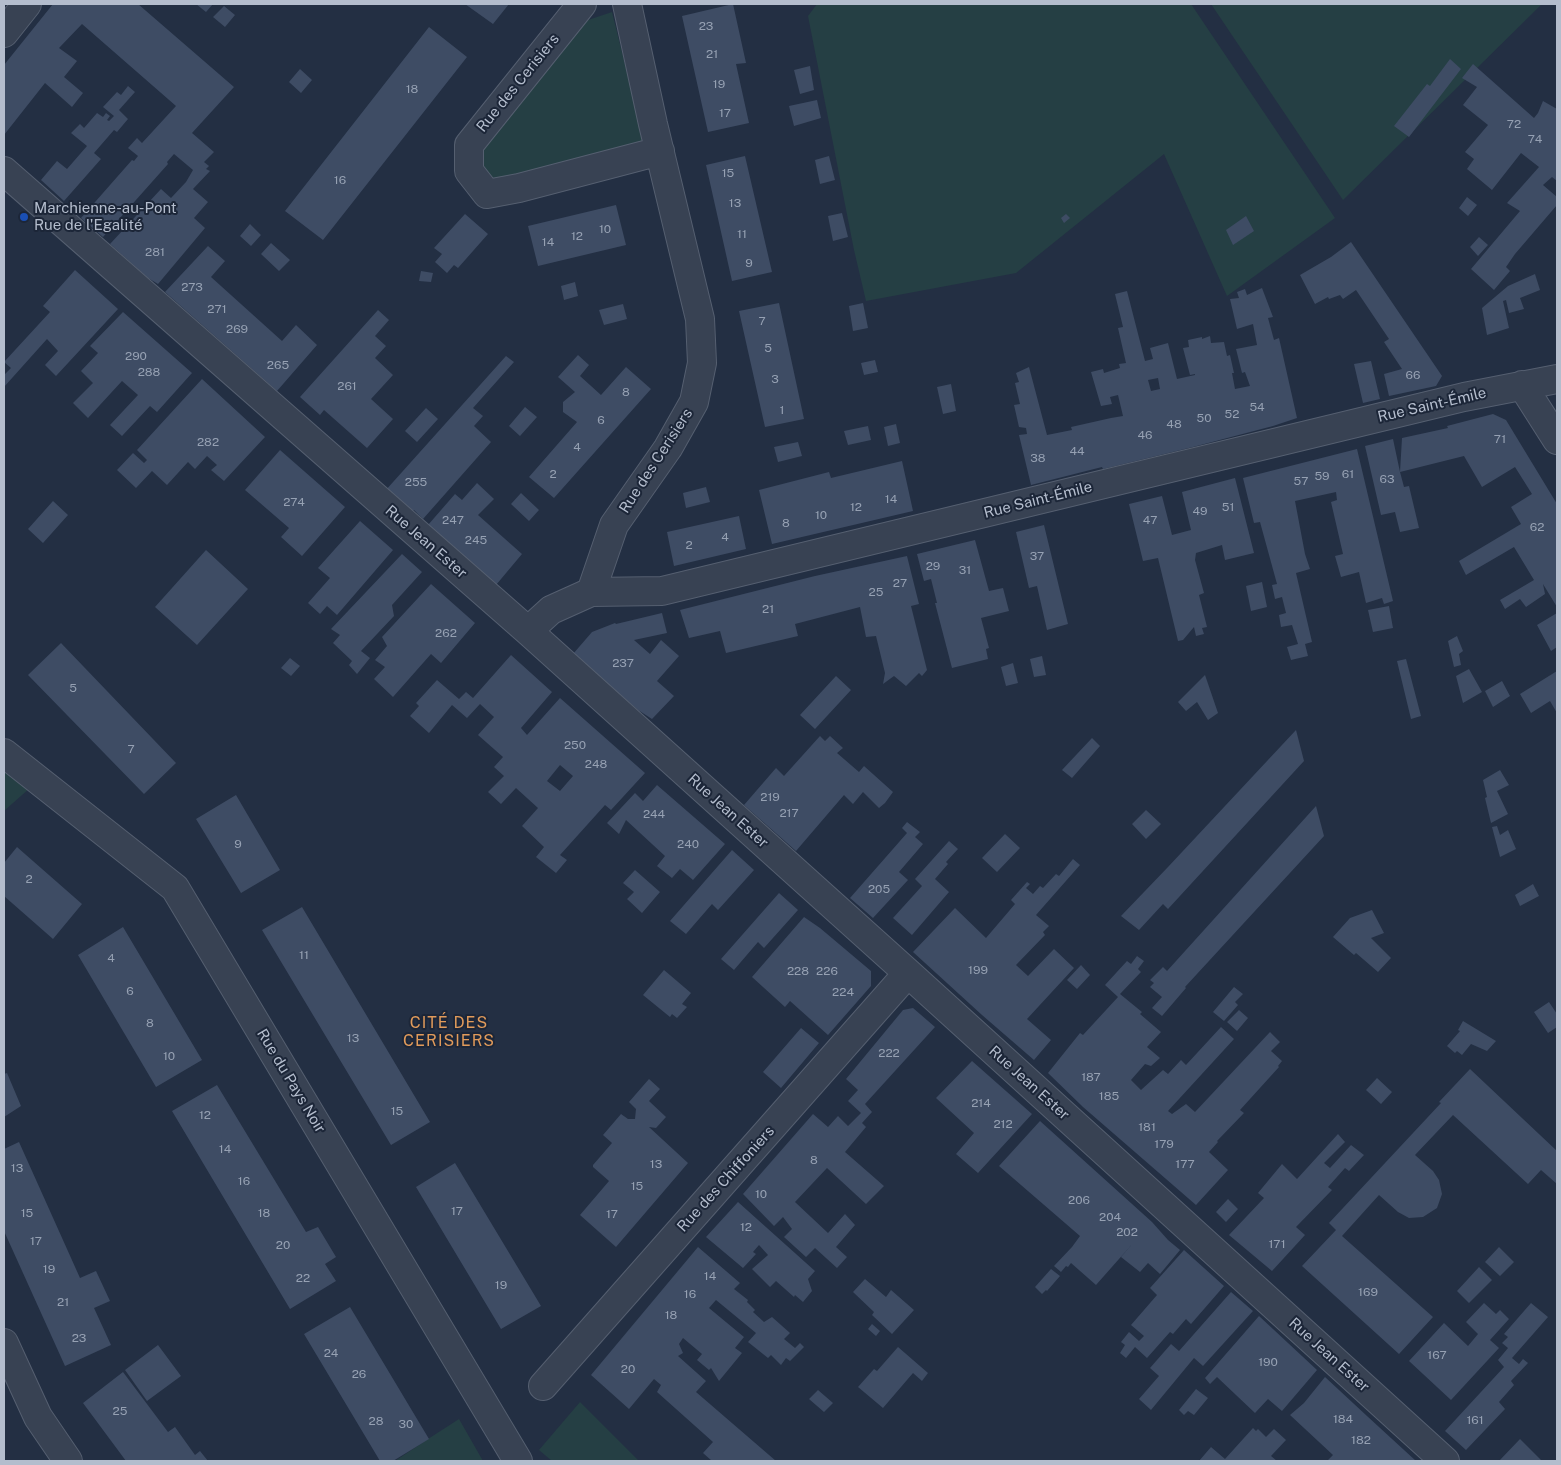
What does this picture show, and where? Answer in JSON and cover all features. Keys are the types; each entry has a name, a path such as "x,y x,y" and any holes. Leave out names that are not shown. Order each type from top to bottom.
{"street":[{"path":"4,33 27,4"},
{"name":"Rue des Cerisiers","path":"582,4 469,145 469,171 487,194 520,188 660,151"},
{"name":"Rue des Cerisiers","path":"591,592 614,525 668,448 694,402 702,363 700,319 627,4"},
{"name":"Rue Jean Ester","path":"4,171 528,632 908,973 1445,1461"},
{"name":"Rue Saint-Émile","path":"528,632 551,610 591,592 662,591 1464,397 1557,379"},
{"path":"1522,386 1557,440"},
{"name":"Rue du Pays Noir","path":"4,753 175,888 518,1461"},
{"name":"Rue des Chiffoniers","path":"543,1386 908,973"},
{"path":"4,1343 38,1417 68,1461"}],"green space":[{"path":"817,4 1191,4 1335,218 1227,296 1164,154 1016,273 866,301 854,250 808,16"},
{"path":"1211,4 1542,4 1343,200"},
{"path":"612,12 645,145 495,183 476,158 585,21"},
{"path":"4,756 39,780 4,811"},
{"path":"580,1402 639,1461 552,1461 539,1450"},
{"path":"459,1419 483,1461 395,1461 428,1439"}],"building":[{"path":"53,4 138,4 234,87 192,133 214,152 204,162 209,166 206,169 210,171 193,189 208,202 194,218 205,228 158,284 148,278 110,244 161,189 171,198 186,182 193,170 174,154 167,162 168,164 103,237 81,218 132,160 134,161 138,156 128,148 137,138 142,143 176,106 82,24 59,48 77,61 64,77 83,93 72,107 45,83 4,135 4,65"},
{"path":"196,4 213,4 206,12"},
{"path":"465,4 509,4 493,24"},
{"path":"733,4 746,63 736,64 749,123 708,132 682,16"},
{"path":"224,6 235,15 225,27 213,17"},
{"path":"429,27 467,57 323,240 285,211"},
{"path":"1450,59 1461,69 1409,137 1394,126 1427,84 1430,86"},
{"path":"1473,64 1534,118 1543,101 1557,109 1557,181 1552,177 1543,185 1557,197 1557,205 1515,254 1506,267 1510,271 1494,290 1471,269 1520,211 1507,203 1539,167 1521,153 1492,190 1467,169 1474,159 1465,152 1488,125 1463,105 1477,87 1462,78"},
{"path":"810,66 814,90 800,94 794,70"},
{"path":"300,69 312,80 301,93 289,82"},
{"path":"128,86 135,92 119,110 128,119 117,132 114,130 94,153 101,159 64,201 41,180 57,161 67,169 87,146 71,133 80,124 84,128 97,113 103,117 106,113 110,116 107,120 109,121 114,116 103,107 117,92 121,95"},
{"path":"817,100 821,118 794,126 789,106"},
{"path":"745,156 772,272 732,281 706,165"},
{"path":"829,156 835,180 820,184 815,160"},
{"path":"1467,197 1477,205 1468,216 1459,208"},
{"path":"616,205 626,245 538,266 528,226"},
{"path":"842,213 848,237 833,241 828,216"},
{"path":"465,214 488,234 458,268 454,265 447,273 435,262 442,254 434,248"},
{"path":"1066,214 1070,218 1064,223 1061,218"},
{"path":"1246,216 1254,231 1233,245 1226,230"},
{"path":"250,224 261,235 251,246 240,236"},
{"path":"1479,237 1488,245 1478,256 1470,247"},
{"path":"1351,242 1442,376 1436,386 1389,396 1384,374 1402,369 1384,342 1389,339 1356,290 1343,299 1340,295 1329,299 1328,297 1315,304 1300,275 1331,257"},
{"path":"271,243 290,260 279,271 261,254"},
{"path":"208,246 225,261 211,277 282,341 296,325 317,345 277,391 165,292"},
{"path":"75,270 118,309 56,376 45,365 58,351 47,339 4,387 4,375 11,368 4,362 50,312 43,306"},
{"path":"421,271 433,273 431,282 419,281"},
{"path":"1535,274 1540,290 1520,298 1524,309 1509,313 1506,300 1503,301 1509,328 1487,335 1482,308 1508,286"},
{"path":"575,282 578,296 564,300 561,286"},
{"path":"1262,288 1273,317 1268,318 1274,340 1279,338 1297,418 1193,447 1031,485 1019,435 1027,434 1026,428 1019,427 1014,405 1020,404 1015,383 1019,382 1016,373 1029,367 1047,435 1072,430 1071,427 1123,416 1118,395 1110,397 1112,404 1101,406 1091,372 1103,369 1104,373 1120,368 1119,364 1126,363 1118,328 1123,327 1115,294 1127,291 1145,361 1153,359 1150,348 1168,343 1177,379 1195,375 1190,375 1183,348 1189,347 1188,340 1202,337 1202,339 1210,336 1211,343 1224,342 1227,356 1230,355 1235,389 1250,386 1245,372 1242,373 1236,349 1257,345 1253,324 1237,329 1230,299 1239,298 1237,292 1245,289 1247,295","holes":["1158,378 1160,389 1151,391 1148,380"]},
{"path":"779,303 804,419 765,427 739,311"},
{"path":"863,303 868,328 853,331 849,306"},
{"path":"623,304 627,319 604,325 599,310"},
{"path":"378,310 389,320 375,336 386,346 375,358 393,375 371,399 393,419 367,448 324,410 320,415 300,397"},
{"path":"123,312 192,373 157,412 150,406 122,436 110,425 138,395 122,381 88,418 73,403 93,383 81,371 98,353 90,346"},
{"path":"578,355 589,365 580,376 601,395 626,367 651,389 554,498 529,477 577,422 563,412 563,402 575,392 558,377"},
{"path":"506,356 514,362 473,408 483,416 474,426 491,442 423,519 414,510 410,514 385,491"},
{"path":"875,360 878,372 864,375 861,363"},
{"path":"1371,361 1380,399 1363,403 1354,364"},
{"path":"202,379 265,437 224,481 211,470 217,465 207,456 195,469 188,462 167,485 152,471 136,488 117,470 133,453 144,463 147,460 137,450"},
{"path":"951,384 956,411 943,414 937,387"},
{"path":"525,407 537,417 520,436 509,426"},
{"path":"426,408 438,419 417,442 405,431"},
{"path":"1493,414 1506,420 1557,504 1557,607 1543,584 1545,594 1526,607 1520,599 1505,609 1500,600 1534,580 1514,547 1466,575 1459,561 1521,524 1511,507 1532,494 1515,467 1482,487 1464,456 1400,472 1402,438 1448,428 1447,426"},
{"path":"896,424 900,443 888,446 884,427"},
{"path":"868,426 871,440 848,445 844,431"},
{"path":"1393,439 1404,487 1409,486 1419,528 1400,532 1395,512 1381,515 1365,446"},
{"path":"798,442 802,456 778,462 774,447"},
{"path":"1357,449 1393,601 1384,604 1382,598 1366,603 1359,572 1341,577 1335,556 1343,554 1331,502 1337,500 1336,492 1295,501 1305,554 1310,569 1296,573 1312,642 1305,644 1308,656 1291,660 1287,647 1298,644 1292,625 1281,627 1279,615 1286,613 1282,597 1275,599 1272,585 1277,584 1260,522 1254,523 1243,478"},
{"path":"280,450 345,507 302,556 281,537 289,528 245,490"},
{"path":"902,461 913,511 772,544 759,490 829,472 831,478"},
{"path":"1235,478 1254,553 1225,560 1222,545 1196,553 1195,560 1204,593 1199,595 1207,627 1202,628 1204,634 1196,636 1194,627 1183,640 1178,641 1158,558 1143,561 1129,504 1162,496 1172,535 1191,530 1182,492"},
{"path":"477,483 494,499 478,515 522,554 496,585 428,525 455,494 462,500"},
{"path":"706,487 710,502 686,508 683,493"},
{"path":"521,493 539,510 529,521 511,504"},
{"path":"53,501 68,515 43,543 28,529"},
{"path":"739,516 746,549 674,566 667,532"},
{"path":"360,521 393,550 337,615 327,606 320,614 308,603 330,578 318,568"},
{"path":"1044,525 1068,624 1047,630 1037,586 1029,588 1016,532"},
{"path":"975,540 989,591 1003,588 1009,611 981,618 989,648 986,649 988,659 952,668 935,603 937,603 931,579 924,581 917,554"},
{"path":"206,550 248,589 197,645 155,607"},
{"path":"402,554 422,572 392,605 394,616 361,651 370,658 357,674 349,665 352,661 333,643 340,635 331,629"},
{"path":"907,556 919,604 911,606 927,670 922,676 919,673 906,686 894,676 883,684 885,673 876,636 866,637 860,607 795,624 798,636 726,653 720,631 689,638 680,610 815,576"},
{"path":"1262,582 1267,607 1251,611 1246,586"},
{"path":"431,584 475,623 441,663 431,654 393,697 374,679 385,667 375,660 387,646 382,637"},
{"path":"1389,606 1393,628 1373,632 1368,610"},
{"path":"662,613 667,633 634,640 650,654 661,640 679,656 657,681 674,696 652,719 638,710 573,654 592,632 615,623"},
{"path":"1557,613 1557,647 1551,651 1537,625"},
{"path":"1457,636 1463,651 1459,654 1461,665 1454,667 1448,641"},
{"path":"61,643 176,763 144,794 28,675"},
{"path":"511,655 552,692 521,728 527,735 560,698 645,773 611,810 605,805 560,855 567,860 556,873 536,857 544,847 522,826 538,808 516,788 501,804 488,792 504,776 494,767 503,757 478,735 494,717 480,704 467,718 452,705 429,733 410,716 419,706 416,703 437,680 459,699 466,692 473,698","holes":["560,765 573,776 560,791 547,781"]},
{"path":"1042,656 1046,675 1034,677 1030,659"},
{"path":"290,658 300,666 291,676 281,668"},
{"path":"1406,659 1421,716 1411,719 1397,661"},
{"path":"1013,663 1018,683 1006,686 1001,667"},
{"path":"1469,669 1482,692 1463,703 1456,676"},
{"path":"1557,671 1557,713 1550,701 1531,713 1520,694"},
{"path":"1205,675 1218,713 1208,720 1197,702 1186,711 1178,702"},
{"path":"836,676 851,690 815,729 800,715"},
{"path":"1502,681 1510,696 1493,707 1485,691"},
{"path":"1296,730 1304,761 1168,909 1163,904 1139,930 1121,916 1168,867"},
{"path":"820,736 825,741 830,736 843,748 837,753 859,772 864,766 893,792 879,808 863,792 853,804 844,795 796,851 744,805 776,768 784,776"},
{"path":"1092,738 1100,746 1072,778 1062,770"},
{"path":"1500,770 1509,785 1497,791 1508,814 1491,823 1483,780"},
{"path":"657,785 725,844 693,880 680,869 672,878 657,866 665,856 626,820 619,834 607,823 635,793 643,801"},
{"path":"236,795 280,870 241,893 196,819"},
{"path":"1316,806 1324,836 1185,987 1162,1016 1152,1008 1162,997 1150,987 1154,983 1150,980 1163,967 1167,971"},
{"path":"1146,810 1161,824 1146,839 1132,824"},
{"path":"907,822 920,832 915,837 923,844 899,872 908,880 873,918 850,898 907,833 902,828"},
{"path":"1497,826 1500,835 1508,830 1516,849 1500,857 1492,827"},
{"path":"1005,834 1020,848 997,872 982,858"},
{"path":"949,841 958,849 946,862 948,864 935,879 949,892 912,935 893,918 922,886 915,879"},
{"path":"17,847 82,904 53,939 4,896 4,863"},
{"path":"732,850 754,870 718,910 712,904 686,934 670,921"},
{"path":"1073,859 1080,865 1036,915 1049,926 1043,932 1045,935 1016,965 1028,976 1054,949 1074,968 1027,1019 1051,1040 1034,1060 913,952 955,908 986,938 1015,904 1011,900 1027,882 1030,884 1026,888 1033,894 1040,886 1043,888 1056,874 1059,876"},
{"path":"635,870 660,892 642,913 627,899 634,892 623,883"},
{"path":"1533,884 1539,896 1520,906 1515,895"},
{"path":"779,893 798,910 764,948 758,942 734,970 721,959"},
{"path":"302,907 430,1122 391,1145 262,930"},
{"path":"1372,910 1384,933 1371,938 1391,958 1378,972 1333,937 1350,918"},
{"path":"804,917 871,971 871,986 828,1035 790,1001 785,1007 752,977"},
{"path":"123,927 202,1060 156,1087 78,955"},
{"path":"1137,956 1144,961 1138,969 1141,972 1120,994 1142,1012 1140,1014 1161,1032 1147,1047 1160,1058 1151,1066 1145,1064 1131,1080 1141,1090 1163,1070 1168,1074 1181,1060 1186,1065 1221,1027 1234,1039 1168,1111 1172,1114 1186,1104 1195,1112 1270,1032 1280,1042 1271,1051 1282,1061 1279,1067 1240,1110 1244,1113 1209,1152 1228,1170 1196,1205 1083,1107 1048,1073 1080,1033 1083,1035 1118,997 1105,985 1127,961 1131,964"},
{"path":"1081,965 1090,975 1077,989 1067,980"},
{"path":"664,970 691,993 682,1004 687,1007 677,1018 672,1014 670,1017 643,995"},
{"path":"1234,987 1243,994 1235,1002 1238,1005 1224,1021 1213,1012"},
{"path":"1549,1002 1557,1014 1557,1027 1548,1033 1534,1012"},
{"path":"913,1008 935,1027 865,1104 872,1112 862,1123 866,1127 845,1152 884,1186 866,1204 827,1168 795,1202 828,1233 845,1214 855,1225 836,1247 847,1257 837,1268 815,1248 806,1257 784,1237 792,1229 783,1217 774,1226 743,1194 813,1114 828,1127 838,1116 848,1126 861,1113 848,1101 858,1090 846,1079 903,1010"},
{"path":"1239,1010 1248,1018 1237,1031 1227,1022"},
{"path":"1463,1021 1496,1041 1487,1051 1471,1044 1462,1055 1457,1051 1455,1053 1447,1046 1460,1031 1458,1030"},
{"path":"801,1028 819,1043 781,1088 763,1072"},
{"path":"972,1061 1032,1114 978,1173 956,1154 974,1133 936,1098"},
{"path":"1470,1069 1557,1151 1557,1184 1541,1170 1528,1184 1453,1115 1415,1155 1433,1171 1439,1180 1442,1194 1437,1208 1423,1217 1409,1218 1398,1212 1379,1195 1342,1236 1433,1317 1399,1354 1302,1266 1336,1230 1329,1223 1441,1103 1439,1102"},
{"path":"7,1073 21,1106 4,1117 4,1074"},
{"path":"1377,1078 1392,1092 1381,1104 1366,1090"},
{"path":"649,1079 660,1089 649,1101 666,1117 656,1128 649,1127 688,1163 616,1247 580,1215 609,1181 593,1167 612,1143 603,1135 621,1114 628,1119 635,1119 636,1109 629,1102"},
{"path":"217,1085 306,1232 318,1227 336,1257 325,1264 336,1281 290,1309 172,1111"},
{"path":"1040,1121 1152,1222 1180,1250 1160,1274 1148,1263 1140,1272 1121,1257 1134,1242 1096,1285 1071,1263 1061,1272 1054,1266 1080,1236 999,1166"},
{"path":"1338,1134 1345,1142 1324,1163 1330,1168 1351,1145 1364,1155 1349,1171 1345,1168 1328,1187 1332,1190 1296,1227 1305,1235 1272,1271 1229,1235 1264,1198 1258,1193 1282,1164 1297,1179"},
{"path":"19,1142 80,1278 96,1271 110,1301 94,1308 111,1345 65,1366 4,1231 4,1149"},
{"path":"455,1163 541,1306 501,1329 416,1187"},
{"path":"1228,1199 1238,1209 1226,1222 1216,1212"},
{"path":"738,1202 815,1271 808,1279 812,1291 803,1302 795,1295 794,1297 776,1281 770,1287 752,1269 768,1255 759,1245 753,1252 756,1254 743,1268 706,1237"},
{"path":"698,1247 740,1283 734,1289 748,1300 747,1302 755,1310 753,1312 764,1322 772,1317 790,1333 784,1339 795,1348 800,1343 804,1347 790,1361 786,1358 781,1365 771,1355 768,1358 748,1342 756,1333 716,1300 709,1308 744,1337 735,1348 742,1353 719,1381 711,1368 709,1370 697,1360 702,1354 683,1338 679,1344 683,1353 678,1356 706,1381 696,1392 776,1461 712,1461 703,1453 713,1442 657,1392 661,1385 654,1379 629,1409 591,1375"},
{"path":"1499,1247 1514,1262 1500,1276 1485,1262"},
{"path":"1184,1250 1224,1286 1191,1324 1186,1319 1173,1334 1170,1332 1147,1358 1135,1347 1126,1358 1120,1353 1125,1345 1121,1342 1129,1332 1139,1341 1144,1336 1131,1325 1157,1295 1150,1288"},
{"path":"1479,1267 1492,1280 1469,1303 1457,1291"},
{"path":"1051,1269 1060,1276 1042,1294 1035,1287"},
{"path":"865,1279 886,1297 891,1290 914,1310 892,1334 872,1315 874,1312 853,1292"},
{"path":"1231,1292 1253,1311 1203,1366 1194,1358 1151,1410 1139,1399 1159,1376 1150,1368 1171,1344 1179,1351"},
{"path":"1484,1303 1496,1314 1500,1310 1509,1319 1490,1340 1499,1348 1451,1400 1409,1361 1444,1323 1468,1346 1478,1334 1466,1322"},
{"path":"1531,1303 1548,1317 1512,1358 1519,1364 1523,1359 1528,1363 1511,1381 1514,1385 1499,1402 1505,1409 1466,1450 1445,1431 1504,1367 1498,1360 1508,1348 1502,1343 1508,1337 1504,1334"},
{"path":"350,1307 429,1439 393,1461 380,1461 304,1334"},
{"path":"1259,1316 1317,1370 1282,1411 1268,1399 1255,1413 1217,1377 1210,1384 1205,1378"},
{"path":"872,1324 880,1331 876,1336 868,1329"},
{"path":"158,1345 181,1376 147,1401 125,1370"},
{"path":"898,1347 928,1373 922,1381 913,1373 883,1408 858,1387 874,1369 877,1371"},
{"path":"123,1372 168,1432 175,1427 195,1455 200,1451 208,1461 126,1461 83,1403"},
{"path":"1325,1377 1416,1461 1327,1461 1333,1455 1290,1415 1304,1403"},
{"path":"1196,1389 1208,1398 1194,1415 1188,1411 1184,1415 1179,1410"},
{"path":"818,1390 833,1403 824,1412 809,1399"},
{"path":"1253,1428 1256,1431 1258,1429 1266,1437 1274,1429 1286,1440 1271,1456 1277,1461 1199,1461 1211,1447 1225,1459"},
{"path":"1520,1439 1542,1461 1499,1461"}],"place":[{"name":"Marchienne-au-Pont Rue de l'Egalité","path":"24,217"}],"district":[{"name":"CITÉ DES CERISIERS","path":"449,1032"}]}
